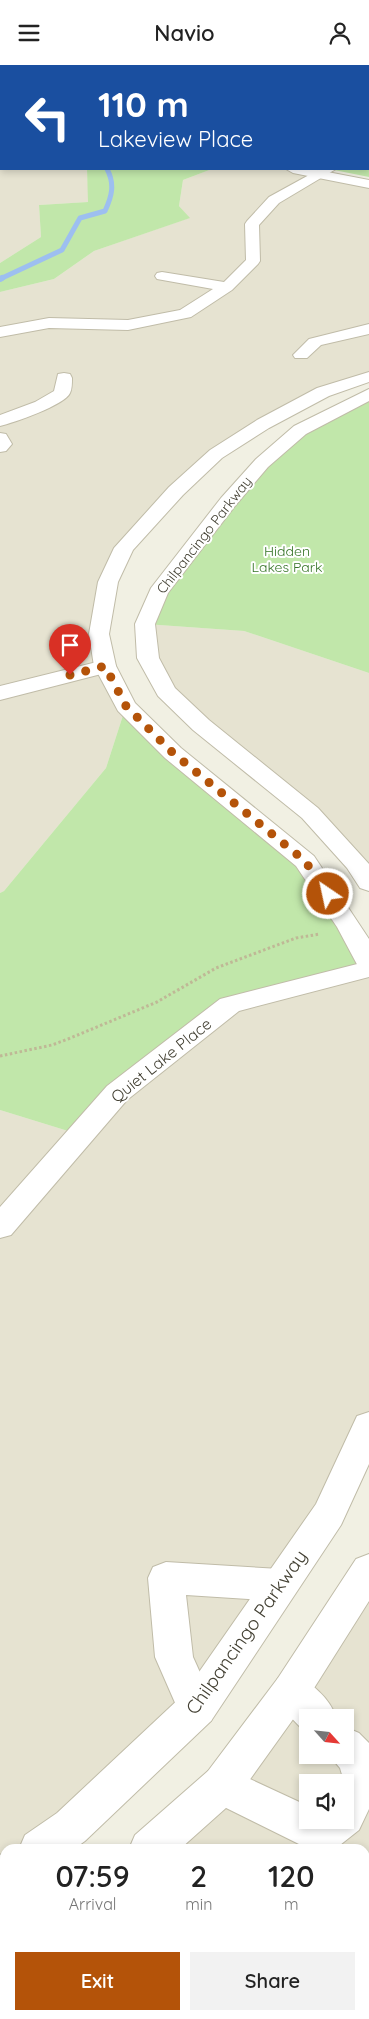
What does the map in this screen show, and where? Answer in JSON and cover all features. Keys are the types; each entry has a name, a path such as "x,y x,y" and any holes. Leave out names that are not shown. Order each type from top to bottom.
{"street":[{"path":"309,170 369,177"},
{"path":"0,333 49,323 128,325 185,315 227,287 254,261 252,224 274,200 325,171 369,184"},
{"path":"162,276 227,287"},
{"path":"301,355 315,342 369,329"},
{"path":"369,377 323,392 264,424 216,454 176,491 124,549 108,582 98,634 105,666 126,706 173,753 305,861 350,927 369,964"},
{"path":"0,421 41,406 62,393 64,378"},
{"name":"Chilpancingo Parkway","path":"369,394 300,430 262,463 228,502 158,592 145,624 148,658 166,691 201,725 310,813 357,864 369,883"},
{"path":"0,438 2,444 0,447"},
{"path":"0,693 105,666"},
{"name":"Quiet Lake Place","path":"0,1227 117,1093 230,1005 369,969"},
{"name":"Chilpancingo Parkway","path":"46,1844 71,1827 197,1708 329,1514 369,1426"},
{"path":"155,1844 222,1785 292,1691 369,1570"},
{"path":"197,1708 174,1657 166,1578 280,1585"},
{"path":"292,1691 309,1709"},
{"path":"354,1755 363,1779 354,1798"},
{"path":"222,1785 299,1824"},
{"path":"310,1829 322,1835 329,1829"}],"path":[{"path":"0,1056 52,1045 68,1039 157,1002 194,979 249,955 296,938 350,927"}],"shaded area":[{"path":"0,170 87,170 89,202 39,205 41,237 0,263"},
{"path":"209,170 298,170 369,184 369,377 323,392 216,454 124,548 99,634 126,706 106,768 4,891 0,893 0,292 54,279 94,251 189,218 179,206 183,180"},
{"path":"145,624 244,631 369,673 369,883 357,864 166,691"},
{"path":"369,969 369,1426 197,1708 45,1844 0,1844 0,1110 81,1135 230,1005"},
{"path":"369,1570 369,1844 153,1844"}],"green space":[{"path":"87,170 209,170 183,180 179,206 190,218 94,251 54,279 0,292 0,263 41,237 39,205 88,202"},
{"path":"334,170 369,170 369,177"},
{"name":"Hidden Lakes Park","path":"369,394 369,673 244,631 145,624 158,592 300,430"},
{"path":"126,706 305,861 369,964 230,1005 81,1135 0,1110 0,893 4,891 106,768"}],"waterway":[{"path":"2,278 0,279 62,250 80,218 105,211 112,190 107,170"}],"route":[{"path":"70,675 105,666 126,706 173,753 305,861 328,894"}]}
